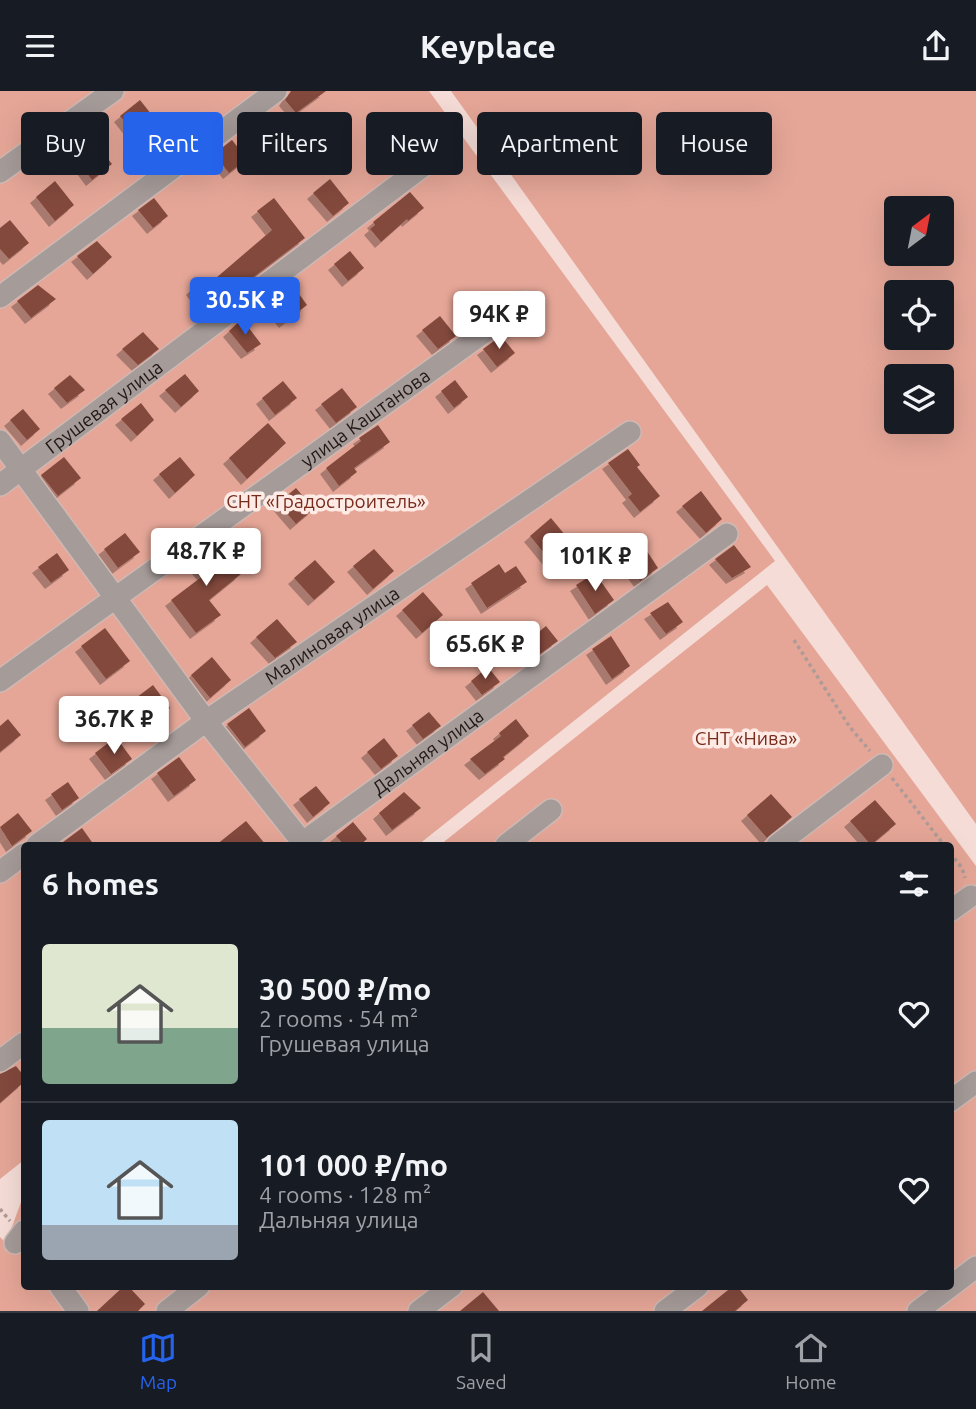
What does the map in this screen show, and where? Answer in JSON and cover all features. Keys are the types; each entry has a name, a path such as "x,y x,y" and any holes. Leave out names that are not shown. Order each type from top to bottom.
{"street":[{"path":"0,172 113,91"},
{"path":"0,297 276,91"},
{"name":"Грушевая улица","path":"0,485 411,175"},
{"name":"улица Каштанова","path":"0,681 526,302"},
{"name":"Малиновая улица","path":"41,842 206,721 630,432"},
{"path":"0,441 206,721 299,842"},
{"name":"Дальняя улица","path":"304,842 727,534"},
{"path":"781,842 882,765"},
{"path":"510,842 551,810"},
{"path":"0,872 21,856"},
{"path":"954,908 971,896"},
{"path":"0,1061 21,1045"},
{"path":"954,1098 976,1082"},
{"path":"954,1284 976,1267"},
{"path":"63,1290 78,1311"},
{"path":"167,1311 195,1290"},
{"path":"419,1311 447,1290"},
{"path":"665,1311 693,1290"},
{"path":"918,1311 946,1290"}],"path":[{"path":"794,640 849,726 942,842"}],"green space":[{"name":"СНТ «Градостроитель»","path":"0,91 429,91 444,112 366,112 366,175 463,175 463,137 477,156 477,175 491,175 775,561 422,842 21,842 21,1162 0,1179"},
{"path":"451,91 976,91 976,824 511,175 642,175 642,112 477,112 477,127"},
{"name":"СНТ «Нива»","path":"767,585 976,866 976,1311 0,1311 0,1237 6,1243 21,1202 21,1290 954,1290 954,842 444,842"}],"building":[{"path":"291,91 326,91 297,112 285,100"},
{"path":"140,100 150,112 125,112"},
{"path":"232,140 237,146 237,167 229,173 223,165 223,147"},
{"path":"330,179 349,203 333,216 313,193"},
{"path":"55,181 74,205 55,221 36,197"},
{"path":"410,192 424,208 381,242 370,229 375,225 373,222"},
{"path":"154,198 168,216 153,228 138,210"},
{"path":"274,198 305,238 209,311 192,289 204,278 209,284 272,230 257,211"},
{"path":"10,220 29,243 9,259 0,249 0,228"},
{"path":"97,241 112,257 93,274 77,256"},
{"path":"350,251 364,268 348,281 334,264"},
{"path":"38,285 56,299 31,318 17,301"},
{"path":"294,287 307,305 285,322 271,304"},
{"path":"440,316 456,336 438,349 422,330"},
{"path":"242,319 261,344 247,353 229,331"},
{"path":"143,332 159,349 138,365 122,349"},
{"path":"501,336 515,353 497,367 483,349"},
{"path":"185,374 199,391 181,407 165,390"},
{"path":"70,375 85,390 67,403 54,388"},
{"path":"455,380 468,397 454,408 441,391"},
{"path":"283,381 297,398 275,415 262,398"},
{"path":"342,388 357,407 336,423 321,404"},
{"path":"141,403 154,420 137,436 121,419"},
{"path":"23,409 40,429 27,440 10,420"},
{"path":"268,423 286,443 247,479 229,458"},
{"path":"378,425 390,442 354,468 357,472 339,486 326,468"},
{"path":"628,449 640,465 637,467 660,496 640,512 628,497 632,494 608,463"},
{"path":"64,457 81,478 58,496 41,475"},
{"path":"180,457 195,475 175,493 159,474"},
{"path":"296,488 314,509 296,524 278,503"},
{"path":"701,491 722,519 706,533 682,506"},
{"path":"551,518 570,541 549,559 530,536"},
{"path":"125,533 140,552 118,568 104,549"},
{"path":"639,539 658,568 640,581 620,552"},
{"path":"215,543 241,574 209,600 221,615 196,633 171,600 204,575 192,561"},
{"path":"734,545 751,567 732,578 715,559"},
{"path":"374,549 394,571 373,589 353,566"},
{"path":"57,553 69,570 51,583 38,567"},
{"path":"315,560 335,582 314,600 294,578"},
{"path":"499,564 505,573 516,566 527,582 487,608 471,583"},
{"path":"595,573 614,600 595,614 576,585"},
{"path":"423,592 443,615 422,633 402,610"},
{"path":"668,602 683,622 666,634 650,613"},
{"path":"277,619 297,642 275,658 256,637"},
{"path":"546,626 558,641 540,654 529,640"},
{"path":"105,628 130,661 106,679 81,646"},
{"path":"611,636 630,666 612,679 592,649"},
{"path":"212,657 231,680 210,698 191,675"},
{"path":"488,667 500,682 482,695 471,681"},
{"path":"153,685 170,708 149,724 132,701"},
{"path":"249,708 266,731 245,747 227,724"},
{"path":"429,712 441,726 423,739 412,725"},
{"path":"8,719 21,735 0,752 0,726"},
{"path":"516,719 529,736 485,774 470,759 501,736 499,733"},
{"path":"116,737 132,759 111,774 95,753"},
{"path":"384,738 398,756 381,769 367,752"},
{"path":"179,757 196,780 174,796 157,773"},
{"path":"68,782 79,798 62,810 51,794"},
{"path":"316,786 330,803 313,817 299,799"},
{"path":"404,792 421,808 392,830 379,813"},
{"path":"771,794 792,817 767,838 747,815"},
{"path":"875,800 896,824 875,842 868,842 850,821"},
{"path":"18,813 32,831 12,846 0,827"},
{"path":"246,821 264,842 220,842"},
{"path":"353,822 367,839 364,842 341,842 336,836"},
{"path":"82,828 92,842 63,842"},
{"path":"16,1066 21,1072 21,1085 0,1103 0,1074"},
{"path":"120,1290 132,1290 145,1304 138,1311 97,1311"},
{"path":"728,1290 740,1290 748,1300 735,1311 702,1311"},
{"path":"483,1292 499,1311 460,1311"}]}
